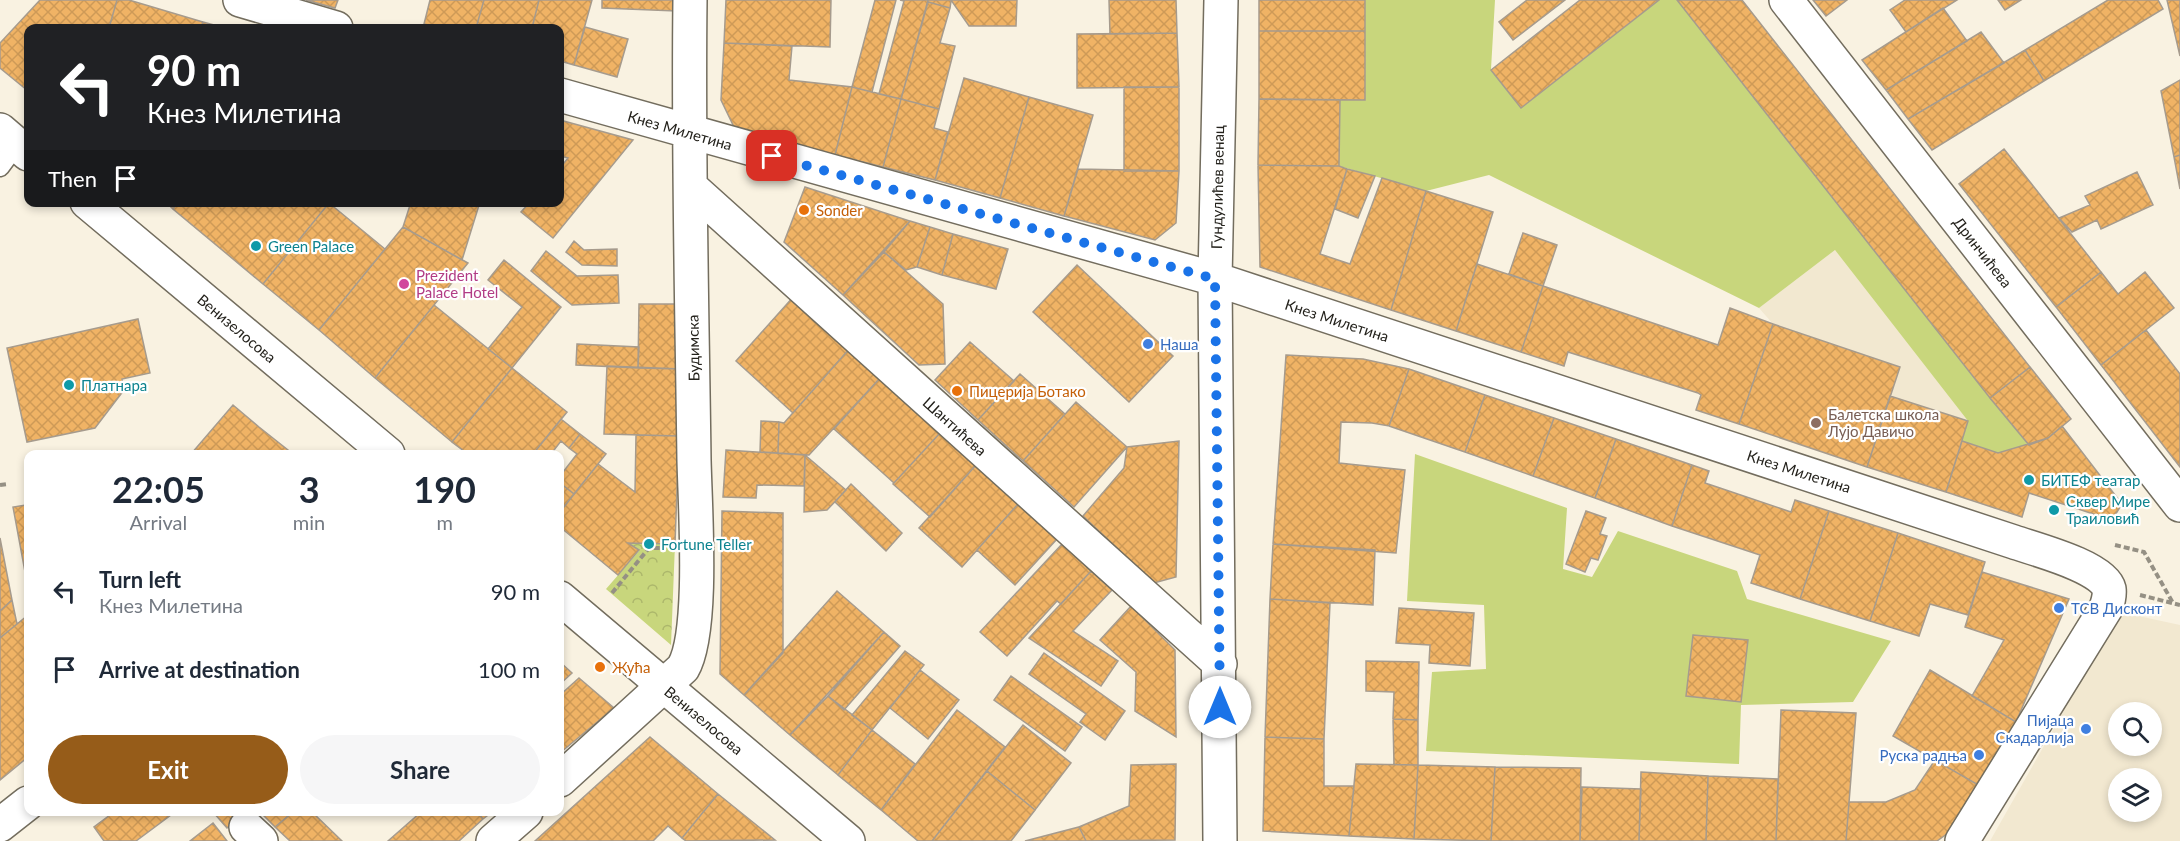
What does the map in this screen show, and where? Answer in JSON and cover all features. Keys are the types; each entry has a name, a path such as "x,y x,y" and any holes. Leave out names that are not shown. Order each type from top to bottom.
{"street":[{"path":"240,0 322,24"},
{"name":"Будимска","path":"564,776 683,668 694,633 690,0"},
{"name":"Гундулићев венац","path":"1220,841 1215,279 1221,0"},
{"name":"Дринчићева","path":"1786,0 2180,505"},
{"name":"Кнез Милетина","path":"564,96 1215,279 2014,542 2090,570 2117,586"},
{"name":"Шантићева","path":"691,187 1220,664"},
{"name":"Венизелосова","path":"93,207 383,450"},
{"path":"1962,841 2106,608 2109,589 2117,586"},
{"name":"Венизелосова","path":"564,601 848,841"},
{"path":"0,825 24,805"},
{"path":"494,841 522,816"}],"path":[{"path":"0,485 8,484"},
{"path":"612,593 649,548 695,549"},
{"path":"2117,586 2180,605"}],"shaded area":[{"path":"1835,250 1968,421 1890,396 1900,367 1773,324 1759,308"},
{"name":"Пијаца Скадарлија","path":"2120,612 2180,625 2180,841 1990,841"}],"green space":[{"path":"1365,0 1495,0 1491,69 1521,108 1659,0 1677,0 2029,445 1998,453 1962,441 1968,421 1835,250 1759,308 1489,175 1426,191 1339,166 1340,100 1365,100"},
{"path":"1415,454 1567,508 1563,569 1592,577 1618,531 1737,571 1747,599 1891,641 1853,702 1741,705 1739,764 1426,751 1432,672 1486,669 1484,605 1407,601"},
{"path":"628,543 675,544 671,645 606,589 639,551"}],"building":[{"path":"40,0 117,0 110,24 24,24 24,88 0,68 0,43"},
{"path":"117,0 129,0 203,22 202,24 110,24"},
{"path":"306,0 338,0 335,8"},
{"path":"430,0 484,0 477,24 424,24"},
{"path":"484,0 539,0 533,24 477,24"},
{"path":"539,0 592,0 574,65 564,62 564,24 533,24"},
{"path":"602,0 676,0 676,11 602,8"},
{"path":"726,0 831,0 830,47 724,43"},
{"path":"875,0 896,0 872,92 852,87"},
{"path":"900,0 928,0 901,99 879,94 904,1"},
{"path":"928,0 951,0 950,8 928,2"},
{"path":"951,0 1017,0 1016,26 969,26"},
{"path":"1109,0 1176,0 1177,33 1110,34"},
{"path":"1259,0 1365,0 1365,31 1259,31"},
{"path":"1527,0 1565,0 1513,40 1499,22"},
{"path":"1580,0 1659,0 1521,108 1491,70"},
{"path":"1677,0 1742,0 2030,367 1990,398"},
{"path":"1813,0 1847,0 1826,16"},
{"path":"1905,0 1957,0 1906,32 1890,10"},
{"path":"1998,0 2021,0 2005,10"},
{"path":"2108,0 2158,0 2163,9 2044,81 2025,50"},
{"path":"2167,0 2180,0 2180,56"},
{"path":"928,2 950,8 940,43 955,46 939,109 901,99"},
{"path":"1943,8 1967,41 1886,90 1862,60"},
{"path":"585,27 628,39 617,77 574,65"},
{"path":"1259,31 1365,31 1365,100 1259,99"},
{"path":"1981,32 2004,63 1908,119 1886,90"},
{"path":"1177,33 1179,87 1077,88 1077,34"},
{"path":"724,43 792,46 789,80 852,87 835,155 735,129 721,100"},
{"path":"2025,50 2044,81 1932,150 1908,119"},
{"path":"964,78 1029,97 1000,198 935,180"},
{"path":"2180,80 2180,155 2174,157 2161,91"},
{"path":"852,87 901,99 883,167 835,155"},
{"path":"1124,87 1179,87 1179,171 1124,171"},
{"path":"1029,97 1093,115 1064,216 1000,198"},
{"path":"901,99 939,109 934,128 948,132 935,180 883,167"},
{"path":"1259,99 1340,100 1339,166 1258,165"},
{"path":"564,121 633,140 553,238 521,212 526,207 564,207 564,163 568,158 564,157"},
{"path":"2004,149 2101,272 2056,307 1959,184"},
{"path":"2180,155 2180,189 2174,157"},
{"path":"1258,165 1339,166 1347,169 1320,254 1350,264 1382,178 1426,191 1391,310 1260,267"},
{"path":"1078,169 1179,171 1176,223 1155,240 1064,216"},
{"path":"1347,169 1375,176 1358,218 1335,209"},
{"path":"2137,172 2153,205 2101,229 2097,220 2072,232 2059,218 2090,205 2085,196"},
{"path":"805,187 910,221 843,295 784,242"},
{"path":"1426,191 1493,212 1456,331 1391,310"},
{"name":"Green Palace","path":"174,207 326,207 263,284 173,209"},
{"path":"326,207 334,207 385,249 319,330 263,284"},
{"path":"409,207 478,207 462,260 403,227"},
{"path":"910,221 930,227 917,267 906,270 884,252"},
{"name":"Prezident Palace Hotel","path":"403,227 468,263 375,378 319,330"},
{"path":"930,227 953,234 942,275 917,267"},
{"path":"1523,233 1557,245 1543,286 1509,274"},
{"path":"953,234 1008,249 996,289 942,275"},
{"path":"574,241 584,250 617,249 617,266 582,265 566,252"},
{"path":"546,251 577,276 618,275 619,303 572,305 531,271"},
{"path":"884,252 943,304 945,364 919,365 843,295"},
{"path":"504,260 561,307 512,368 488,349 522,307 488,280"},
{"path":"1477,264 1543,286 1521,352 1456,331"},
{"path":"1077,265 1173,356 1129,402 1033,312"},
{"path":"2101,272 2118,294 2145,272 2174,308 2101,365 2056,307"},
{"path":"1543,286 1718,345 1730,308 1773,324 1739,424 1696,410 1701,395 1698,393 1568,352 1564,366 1521,352"},
{"path":"794,296 850,348 793,413 736,361"},
{"path":"639,304 682,304 681,369 638,368"},
{"path":"434,305 512,368 452,442 375,378"},
{"name":"Платнара","path":"138,319 150,373 122,379 124,390 95,428 27,442 7,348"},
{"path":"1773,324 1900,367 1867,467 1739,424"},
{"path":"2146,330 2180,374 2180,467 2101,365"},
{"path":"970,342 1014,381 978,420 935,380"},
{"path":"577,344 639,347 638,368 576,365"},
{"path":"850,348 880,378 809,455 778,453 779,422 784,423"},
{"path":"1286,355 1363,359 1409,369 1389,426 1341,422 1339,463 1405,470 1396,553 1273,544"},
{"path":"607,366 681,369 679,436 604,434"},
{"path":"2030,367 2071,419 2048,438 2029,445 1990,398"},
{"path":"512,368 567,412 536,450 463,450 452,442"},
{"path":"1409,369 1485,395 1465,452 1389,426"},
{"path":"1020,374 1065,414 1023,461 978,420"},
{"path":"880,378 940,433 894,483 834,429"},
{"path":"1485,395 1554,418 1533,476 1465,452"},
{"path":"1890,396 1968,421 1946,492 1867,467"},
{"path":"1076,402 1127,447 1074,507 1023,461"},
{"path":"233,405 288,450 194,450"},
{"path":"1554,418 1616,439 1595,498 1533,476"},
{"path":"561,419 580,434 569,448 561,441 554,450 536,450"},
{"path":"761,421 779,422 778,453 760,452"},
{"path":"2062,426 2122,504 2112,520 2029,493 2022,517 1946,492 1962,441 1998,453 2048,438"},
{"path":"940,433 976,465 930,517 893,484"},
{"path":"580,434 606,454 574,494 564,486 564,471 577,454 569,448"},
{"path":"636,435 679,436 675,544 628,543 639,550 618,575 564,530 564,507 598,464 635,492"},
{"path":"1616,439 1692,465 1672,526 1595,498"},
{"path":"1179,441 1176,577 1154,583 1083,516 1124,468 1127,447"},
{"path":"726,450 805,455 804,486 757,485 756,498 723,497"},
{"path":"805,455 846,490 827,510 804,512"},
{"path":"976,465 1018,504 962,567 919,528"},
{"path":"1692,465 1709,471 1705,483 1791,512 1795,500 1829,511 1800,599 1751,583 1760,555 1672,526"},
{"path":"851,484 902,533 886,551 835,502"},
{"path":"564,486 574,494 564,507"},
{"path":"1018,504 1057,539 1015,585 977,550"},
{"path":"24,506 24,566 13,507"},
{"path":"722,511 783,513 783,653 744,695 720,674"},
{"path":"1586,511 1606,518 1600,534 1607,536 1598,560 1591,558 1585,572 1566,564"},
{"path":"1829,511 1898,533 1870,621 1800,599"},
{"path":"1898,533 1985,562 1968,615 1930,604 1919,636 1870,621"},
{"path":"0,538 12,600 0,611"},
{"path":"1062,544 1091,571 1061,604 1057,601 1007,656 980,632"},
{"path":"1273,544 1375,550 1373,605 1270,599"},
{"path":"1091,571 1112,590 1073,631 1118,661 1101,686 1029,638"},
{"path":"1982,572 2069,599 2016,722 1972,696 2004,640 1965,627"},
{"path":"837,591 884,632 790,735 744,695"},
{"path":"1270,599 1330,603 1324,739 1265,737"},
{"path":"12,600 17,624 0,638 0,611"},
{"path":"1131,606 1175,650 1176,737 1135,711 1136,672 1100,640"},
{"path":"1399,608 1474,613 1470,666 1429,663 1430,645 1396,643"},
{"path":"24,618 24,760 0,780 0,638"},
{"path":"884,632 900,646 844,710 828,696"},
{"path":"1693,635 1748,640 1741,702 1686,696"},
{"path":"905,651 924,665 872,730 852,715"},
{"path":"1044,653 1125,711 1105,740 1080,722 1086,714 1029,674"},
{"path":"1366,661 1419,662 1418,720 1393,719 1394,692 1366,691"},
{"path":"564,666 572,673 564,680"},
{"path":"920,670 959,700 928,739 890,708"},
{"path":"1930,670 2016,722 1980,786 1893,736"},
{"path":"1011,676 1082,727 1065,751 994,700"},
{"path":"579,678 614,708 564,750 564,691"},
{"path":"828,696 872,730 838,775 790,735"},
{"path":"957,710 1005,747 932,841 918,841 881,810"},
{"path":"1781,710 1856,713 1846,841 1776,841"},
{"path":"1393,719 1418,720 1418,765 1394,765"},
{"path":"1023,725 1071,763 1035,810 987,771"},
{"path":"872,730 915,764 881,810 838,775"},
{"path":"650,737 718,794 682,838 668,826 653,841 535,841"},
{"path":"1265,737 1324,739 1324,786 1354,786 1349,836 1263,831"},
{"path":"1935,760 1980,786 1955,828 1937,841 1846,841 1849,802 1886,802 1915,790"},
{"path":"1176,764 1175,840 1086,841 1079,827 1129,806 1131,765"},
{"path":"1356,764 1418,765 1414,839 1349,836"},
{"path":"1418,765 1495,767 1491,841 1414,839"},
{"path":"1495,767 1581,768 1580,841 1491,841"},
{"path":"987,771 1035,810 1011,841 932,841"},
{"path":"1641,772 1708,776 1706,841 1639,841"},
{"path":"1708,776 1778,779 1776,841 1706,841"},
{"path":"1582,787 1641,789 1639,841 1580,841"},
{"path":"718,794 775,840 686,841 682,838"},
{"path":"109,816 170,816 136,841 104,841 94,827"},
{"path":"216,816 243,816 227,828"},
{"path":"264,816 288,816 275,827"},
{"path":"288,816 316,816 342,841 290,841 275,827"},
{"path":"416,816 480,816 483,819 459,841 388,841"},
{"path":"213,823 227,841 190,841"},
{"path":"1079,827 1086,841 1025,841"}],"place":[{"name":"Sonder","path":"804,210"},
{"name":"Green Palace","path":"256,246"},
{"name":"Prezident Palace Hotel","path":"404,284"},
{"name":"Наша","path":"1148,344"},
{"name":"Платнара","path":"69,385"},
{"name":"Пицерија Ботако","path":"957,391"},
{"name":"Балетска школа Лујо Давичо","path":"1816,423"},
{"name":"БИТЕФ театар","path":"2029,480"},
{"name":"Сквер Мире Траиловић","path":"2054,510"},
{"name":"Fortune Teller","path":"649,544"},
{"name":"ТСВ Дисконт","path":"2059,608"},
{"name":"Жућа","path":"600,667"},
{"name":"Пијаца Скадарлија","path":"2086,729"},
{"name":"Руска радња","path":"1979,755"}],"route":[{"path":"772,156 1215,279 1220,707"}]}
